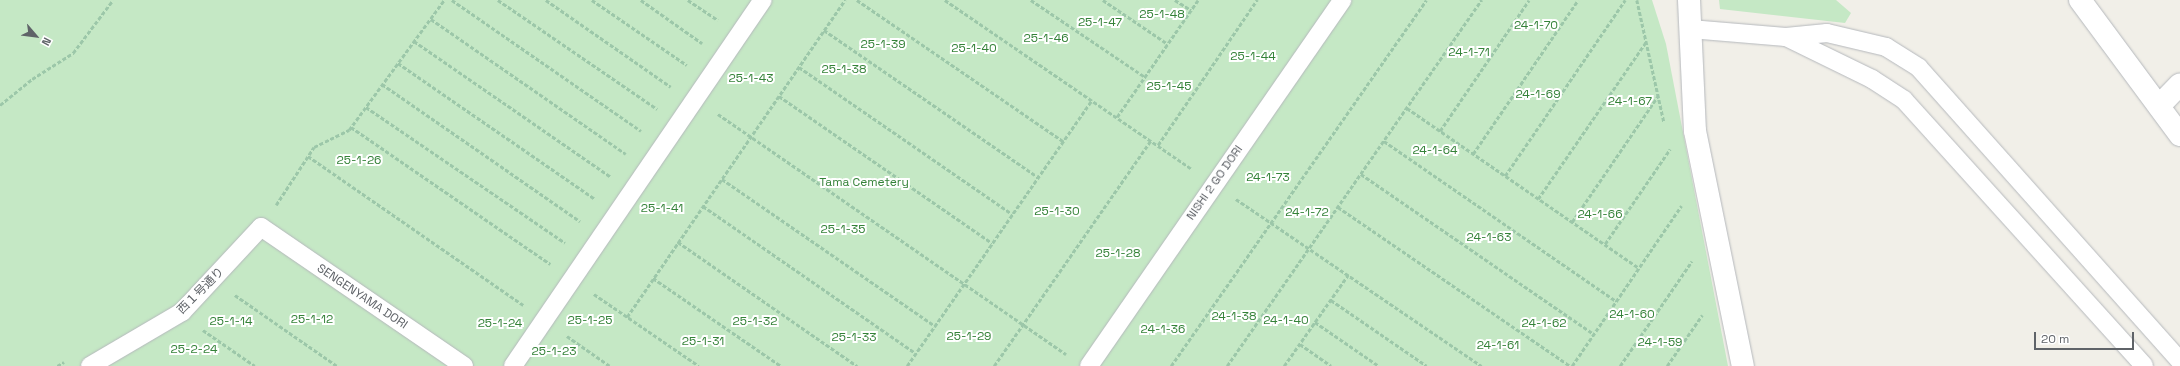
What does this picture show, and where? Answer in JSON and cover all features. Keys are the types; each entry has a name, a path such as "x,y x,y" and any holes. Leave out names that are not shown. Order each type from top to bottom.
{"street":[{"path":"1689,0 1695,130 1743,366"},
{"path":"2080,0 2180,135"},
{"path":"2159,106 2180,84"}],"lane":[{"path":"513,366 763,0"},
{"name":"NISHI 2 GO DORI","path":"1089,366 1342,0"},
{"path":"1690,29 1786,36 1827,33 1886,47 1919,68 2180,361"},
{"path":"1786,36 1872,79 1904,100 2144,366"},
{"name":"西１号通り","path":"90,366 182,312 261,227"},
{"name":"SENGENYAMA DORI","path":"261,227 464,366"}],"path":[{"path":"0,104 32,79 73,53 113,0"},
{"path":"261,227 314,147 351,127 444,0"},
{"path":"452,0 663,146"},
{"path":"498,0 678,124"},
{"path":"546,0 694,101 751,137 1071,358"},
{"path":"592,0 709,80"},
{"path":"641,0 724,58"},
{"path":"688,0 740,35"},
{"path":"627,317 845,0"},
{"path":"857,0 1063,141"},
{"path":"1031,0 1145,77"},
{"path":"1103,0 1168,44"},
{"path":"1175,0 1191,10"},
{"path":"1117,117 1198,0"},
{"path":"1158,145 1257,0"},
{"path":"1171,366 1426,0"},
{"path":"1227,366 1481,0"},
{"path":"1440,131 1529,0"},
{"path":"1473,154 1578,0"},
{"path":"1505,176 1625,0"},
{"path":"430,19 648,169"},
{"path":"824,30 1038,177"},
{"path":"414,41 633,192"},
{"path":"1538,198 1646,42"},
{"path":"398,63 617,214"},
{"path":"799,67 1012,214"},
{"path":"382,84 602,236"},
{"path":"779,96 992,244"},
{"path":"1572,222 1658,96"},
{"path":"907,366 1092,100"},
{"path":"366,106 587,258"},
{"path":"1407,108 1639,268"},
{"path":"351,127 699,366"},
{"path":"994,366 1151,140"},
{"path":"1384,141 1616,301"},
{"path":"1605,244 1670,149"},
{"path":"308,156 610,366"},
{"path":"1361,174 1594,334"},
{"path":"722,179 934,326"},
{"path":"703,206 915,353"},
{"path":"1338,207 1571,366 1681,206"},
{"path":"678,242 857,366"},
{"path":"1620,366 1692,261"},
{"path":"1284,366 1348,275"},
{"path":"653,278 781,366"},
{"path":"229,291 337,366"},
{"path":"1331,300 1427,366"},
{"path":"1667,366 1703,315"},
{"path":"1315,322 1379,366"},
{"path":"197,326 255,366"},
{"path":"1300,344 1331,366"}],"green space":[{"name":"Tama Cemetery","path":"0,0 1652,0 1666,44 1728,366 0,366"},
{"path":"1719,0 1836,0 1851,13 1845,23 1720,9"}],"park label":[{"name":"25-1-48","path":"1162,15"},
{"name":"25-1-47","path":"1100,23"},
{"name":"24-1-70","path":"1536,26"},
{"name":"25-1-46","path":"1046,39"},
{"name":"25-1-39","path":"883,45"},
{"name":"25-1-40","path":"974,49"},
{"name":"24-1-71","path":"1469,53"},
{"name":"25-1-44","path":"1253,57"},
{"name":"25-1-38","path":"844,70"},
{"name":"25-1-43","path":"751,79"},
{"name":"25-1-45","path":"1169,87"},
{"name":"24-1-69","path":"1538,95"},
{"name":"24-1-67","path":"1630,102"},
{"name":"24-1-64","path":"1435,151"},
{"name":"25-1-26","path":"359,161"},
{"name":"24-1-73","path":"1268,178"},
{"name":"25-1-41","path":"662,209"},
{"name":"25-1-30","path":"1057,212"},
{"name":"24-1-72","path":"1307,213"},
{"name":"24-1-66","path":"1600,215"},
{"name":"25-1-35","path":"843,230"},
{"name":"24-1-63","path":"1489,238"},
{"name":"25-1-28","path":"1118,254"},
{"name":"24-1-60","path":"1632,315"},
{"name":"24-1-38","path":"1234,317"},
{"name":"25-1-12","path":"312,320"},
{"name":"25-1-25","path":"590,321"},
{"name":"24-1-40","path":"1286,321"},
{"name":"25-1-14","path":"231,322"},
{"name":"25-1-32","path":"755,322"},
{"name":"25-1-24","path":"500,324"},
{"name":"24-1-62","path":"1544,324"},
{"name":"24-1-36","path":"1163,330"},
{"name":"25-1-29","path":"969,337"},
{"name":"25-1-33","path":"854,338"},
{"name":"25-1-31","path":"703,342"},
{"name":"24-1-59","path":"1660,343"},
{"name":"24-1-61","path":"1498,346"},
{"name":"25-2-24","path":"194,350"},
{"name":"25-1-23","path":"554,352"}]}
